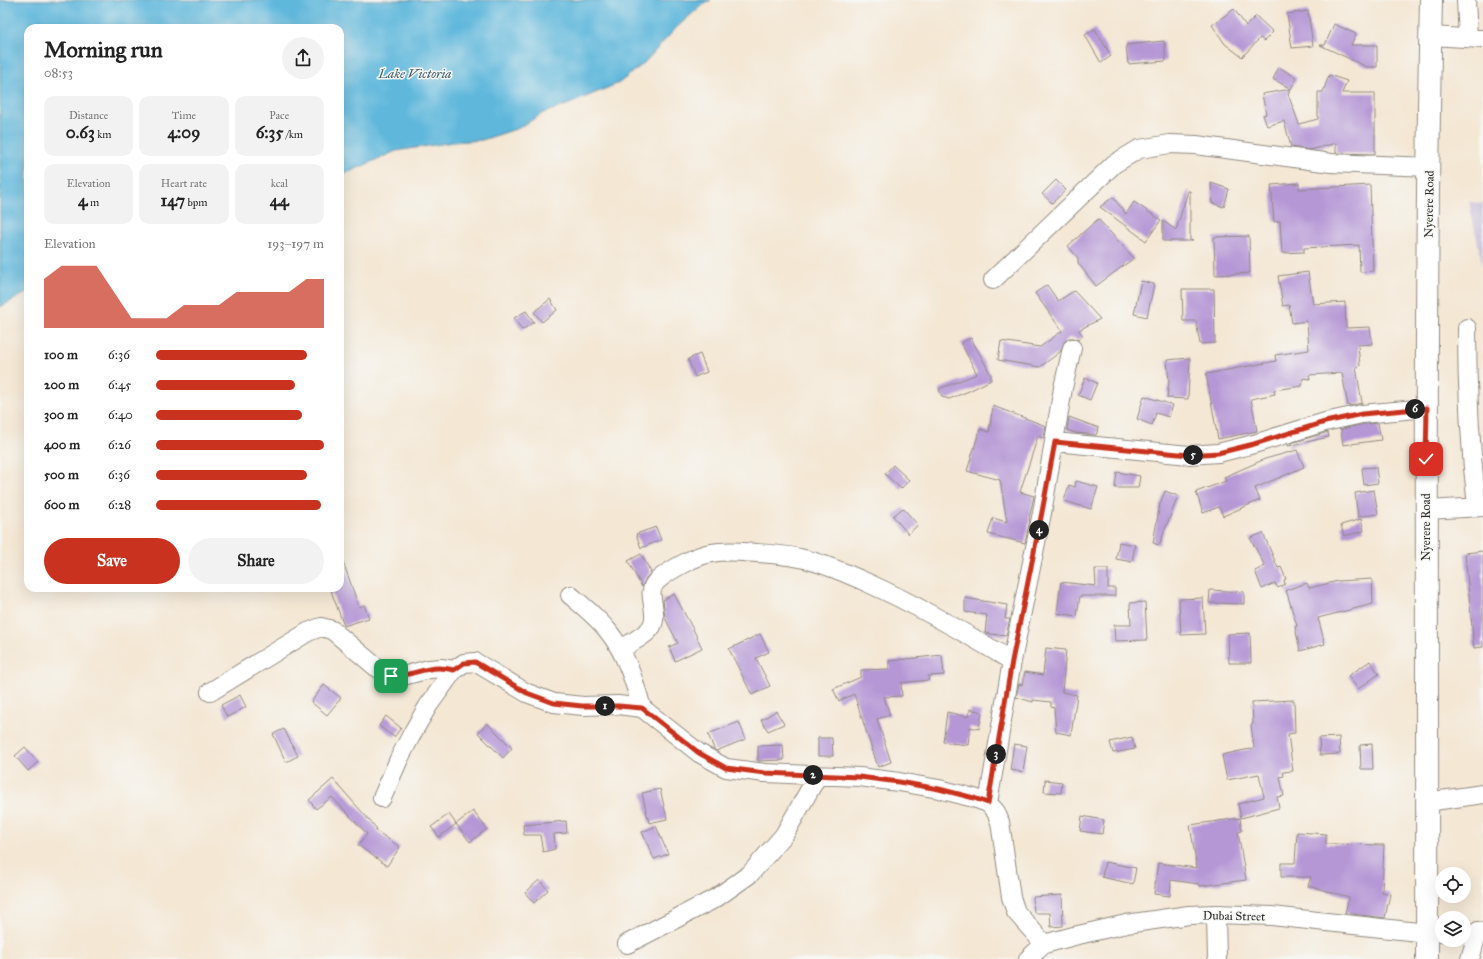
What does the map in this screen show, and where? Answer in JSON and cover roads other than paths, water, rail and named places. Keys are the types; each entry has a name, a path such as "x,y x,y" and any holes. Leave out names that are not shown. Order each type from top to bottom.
{"main road":[{"name":"Nyerere Road","path":"1427,959 1434,933 1427,802 1426,510 1431,0"}],"street":[{"path":"1430,36 1475,38 1466,0"},
{"path":"993,280 1114,164 1139,150 1170,144 1196,144 1331,163 1429,168"},
{"path":"1426,510 1480,507 1471,451 1467,393 1466,328"},
{"path":"988,803 1012,661 1042,512 1063,388 1072,348"},
{"path":"1055,442 1189,455 1218,453 1254,444 1325,422 1362,414 1427,408"},
{"path":"621,649 647,632 652,625 654,618 652,586 657,580 694,559 711,553 733,551 799,558 837,569 895,595 932,614 1012,661"},
{"path":"570,594 608,631 621,649 634,679 642,708"},
{"path":"210,692 308,632 320,627 332,630 376,667 391,676 403,676 429,668 454,670"},
{"path":"382,798 399,759 428,706 454,670 464,663 475,662 527,693 554,703 582,706 642,708 699,753 726,768 765,773 859,777 899,782 939,789 988,803 996,812 1000,822 1011,897 1016,912 1044,944 1028,959"},
{"path":"627,944 716,898 750,874 784,835 818,775"},
{"path":"1427,802 1483,794"},
{"path":"1216,914 1217,959"},
{"name":"Dubai Street","path":"1044,944 1126,924 1189,915 1216,914 1272,916 1434,933"},
{"path":"1470,959 1475,931"}],"water":[{"name":"Lake Victoria","path":"0,0 711,0 703,4 677,27 643,64 619,83 543,113 519,128 482,140 453,142 396,151 344,174 344,24 24,24 24,294 0,307"}]}
